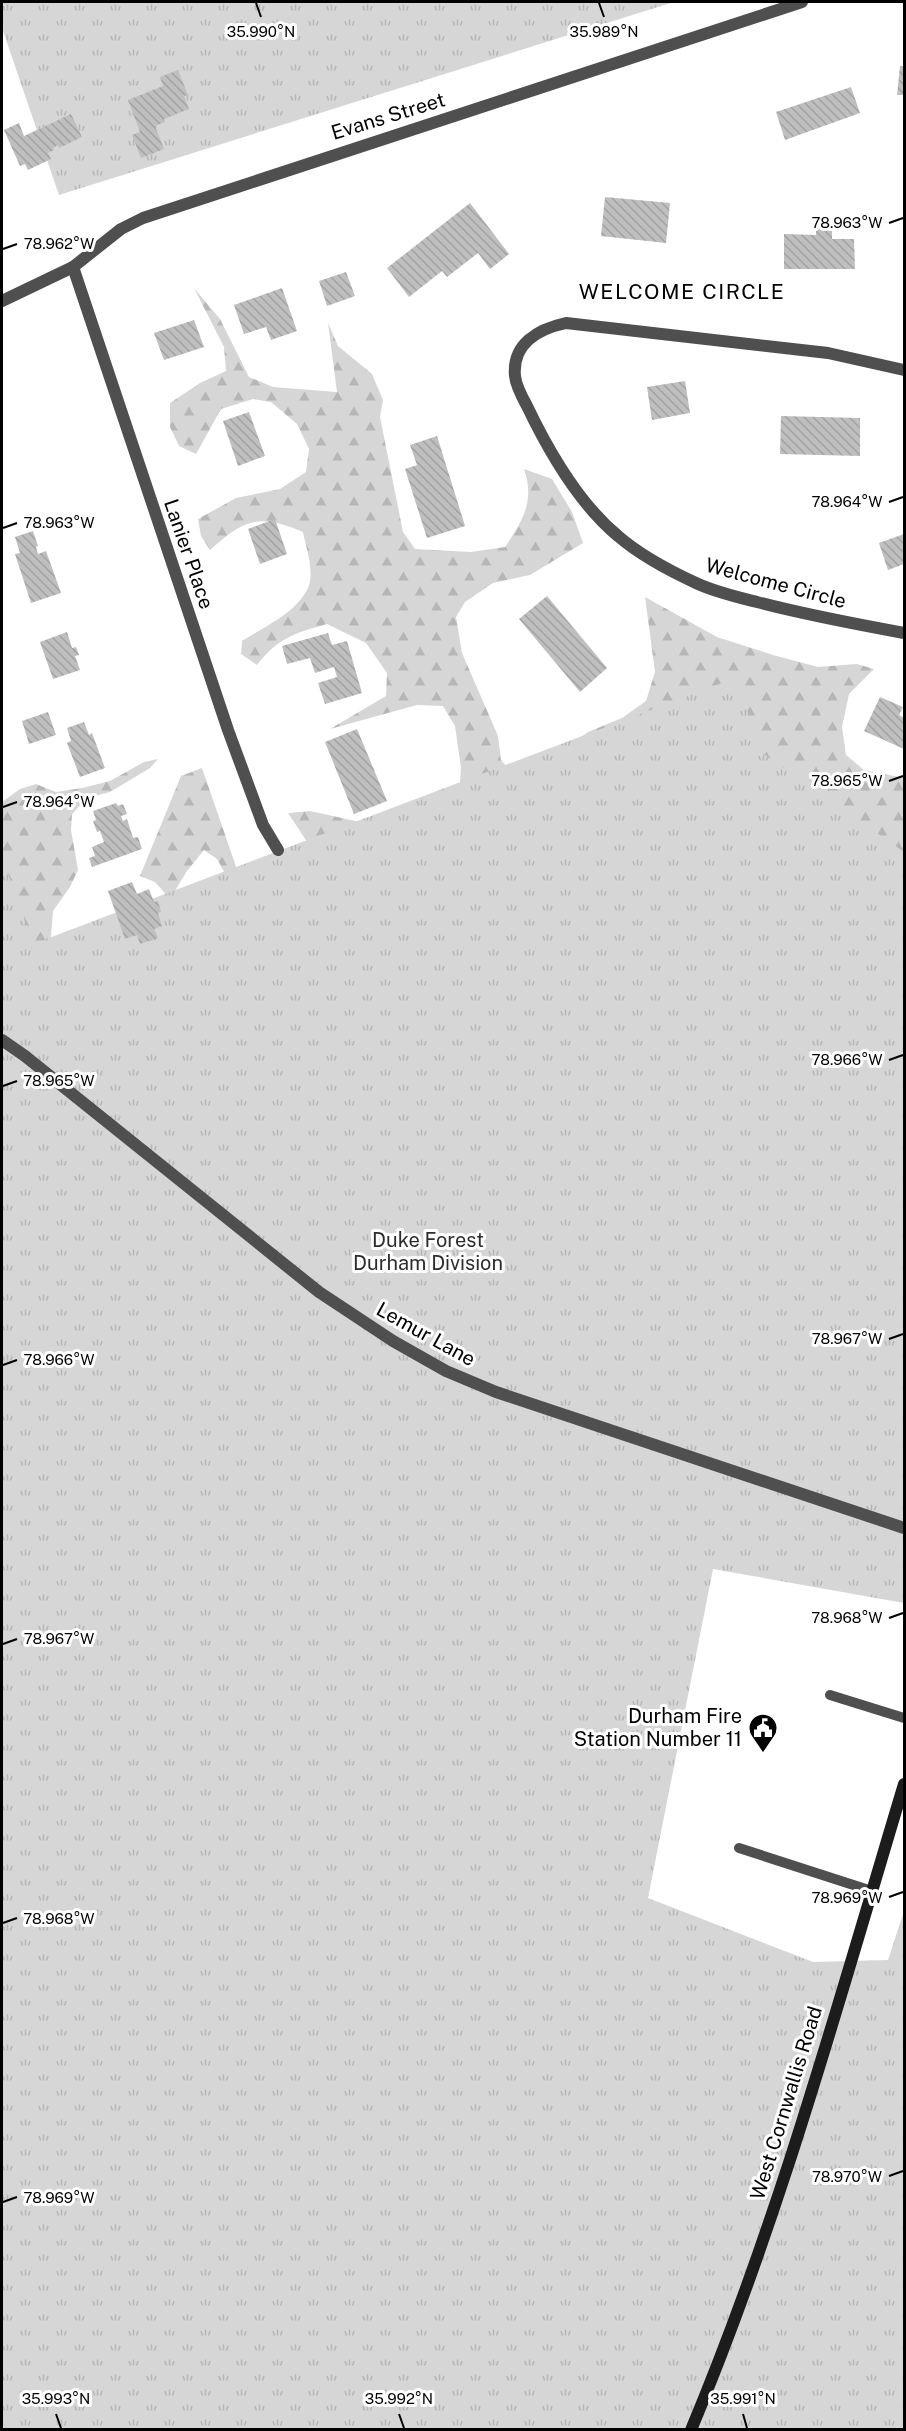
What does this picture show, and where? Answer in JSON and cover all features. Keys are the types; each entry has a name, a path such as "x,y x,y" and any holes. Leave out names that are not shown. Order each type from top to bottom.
{"street":[{"name":"Evans Street","path":"2,301 73,267 121,229 143,218 802,2"},
{"name":"Lanier Place","path":"73,267 228,730 263,825 278,850"},
{"name":"Welcome Circle","path":"904,370 828,353 566,323 545,327 529,338 518,355 515,377 541,434 577,490 597,516 634,548 698,584 729,595 792,611 904,633"},
{"name":"Lemur Lane","path":"2,1040 319,1292 393,1341 446,1371 496,1392 904,1528"},
{"name":"West Cornwallis Road","path":"691,2430 734,2322 785,2176 904,1784"}],"lane":[{"path":"830,1695 904,1718"},
{"path":"739,1848 872,1891"}],"green space":[{"path":"2,2 674,2 59,195 2,28"},
{"path":"194,288 220,319 249,377 273,387 337,392 328,323 338,346 372,374 383,400 380,417 403,532 415,549 471,552 505,547 522,519 528,501 524,469 552,479 572,512 583,543 530,575 493,583 465,602 456,617 462,653 498,736 501,760 514,775 531,773 588,732 622,718 646,701 655,672 645,597 717,637 773,655 818,667 857,664 874,669 849,694 842,727 846,755 864,770 904,778 904,1522 2,1035 2,802 20,789 36,784 56,792 82,788 110,781 144,762 158,759 150,768 110,792 87,798 72,814 71,830 78,870 70,887 53,911 50,947 233,888 217,859 204,850 187,871 170,899 155,882 140,876 181,776 202,768 241,881 319,860 288,813 310,811 369,824 459,795 461,768 455,726 443,706 417,705 330,729 386,696 387,673 366,643 327,624 288,638 272,648 257,665 241,654 242,641 288,612 303,597 308,588 311,575 303,532 275,522 253,522 233,531 210,550 201,536 198,519 236,498 280,489 306,472 309,449 297,424 271,402 253,399 221,409 196,454 179,446 170,427 170,403 200,383 226,371 224,347"},
{"name":"Duke Forest Durham Division","path":"738,677 758,750 904,852 904,1603 713,1569 648,1898 813,1962 888,1960 904,1911 904,2429 2,2429 2,856 33,944"}],"building":[{"path":"900,66 904,66 904,95 897,95"},
{"path":"178,70 188,95 184,96 189,109 164,119 165,122 155,126 164,149 141,158 132,135 140,132 128,100 163,86 160,77"},
{"path":"851,87 860,113 785,140 776,112"},
{"path":"71,114 82,137 59,148 58,145 53,148 54,150 48,153 51,159 28,170 25,164 20,166 4,130 19,123 24,136"},
{"path":"605,197 670,203 666,243 601,236"},
{"path":"470,203 509,254 490,269 478,253 447,277 442,271 409,297 387,268"},
{"path":"816,225 832,225 832,239 854,239 855,269 784,269 784,234 816,235"},
{"path":"346,272 355,296 327,306 319,281"},
{"path":"282,288 297,331 271,340 266,327 244,334 234,305"},
{"path":"194,320 204,347 164,360 154,333"},
{"path":"685,381 690,413 652,420 647,387"},
{"path":"249,412 265,456 238,466 223,421"},
{"path":"781,416 860,418 860,456 780,454"},
{"path":"437,436 465,526 427,538 405,469 417,465 410,445"},
{"path":"275,519 287,554 260,564 248,529"},
{"path":"33,531 38,554 46,551 61,593 31,603 15,554 20,553 15,537"},
{"path":"904,534 904,564 888,570 879,543"},
{"path":"547,596 607,668 580,692 519,619"},
{"path":"67,632 72,648 76,647 79,655 75,656 80,670 53,679 40,642"},
{"path":"328,633 332,645 347,641 362,693 325,704 318,683 337,677 334,667 315,673 310,658 287,664 282,646"},
{"path":"880,697 903,707 899,715 904,718 904,749 864,731"},
{"path":"48,712 56,735 29,744 22,721"},
{"path":"84,722 89,735 92,733 105,768 80,777 67,743 71,741 67,728"},
{"path":"357,729 387,801 354,814 325,742"},
{"path":"116,803 118,806 123,804 127,814 121,816 123,821 127,819 133,838 138,837 142,849 92,867 89,858 95,856 92,847 104,842 93,821 96,820 93,811"},
{"path":"132,882 137,894 149,889 154,902 158,901 161,912 158,913 162,926 154,929 158,938 140,944 137,935 125,939 108,891"}],"place":[{"name":"Durham Fire Station Number 11","path":"763,1754"}],"district":[{"name":"WELCOME CIRCLE","path":"682,291"}]}
